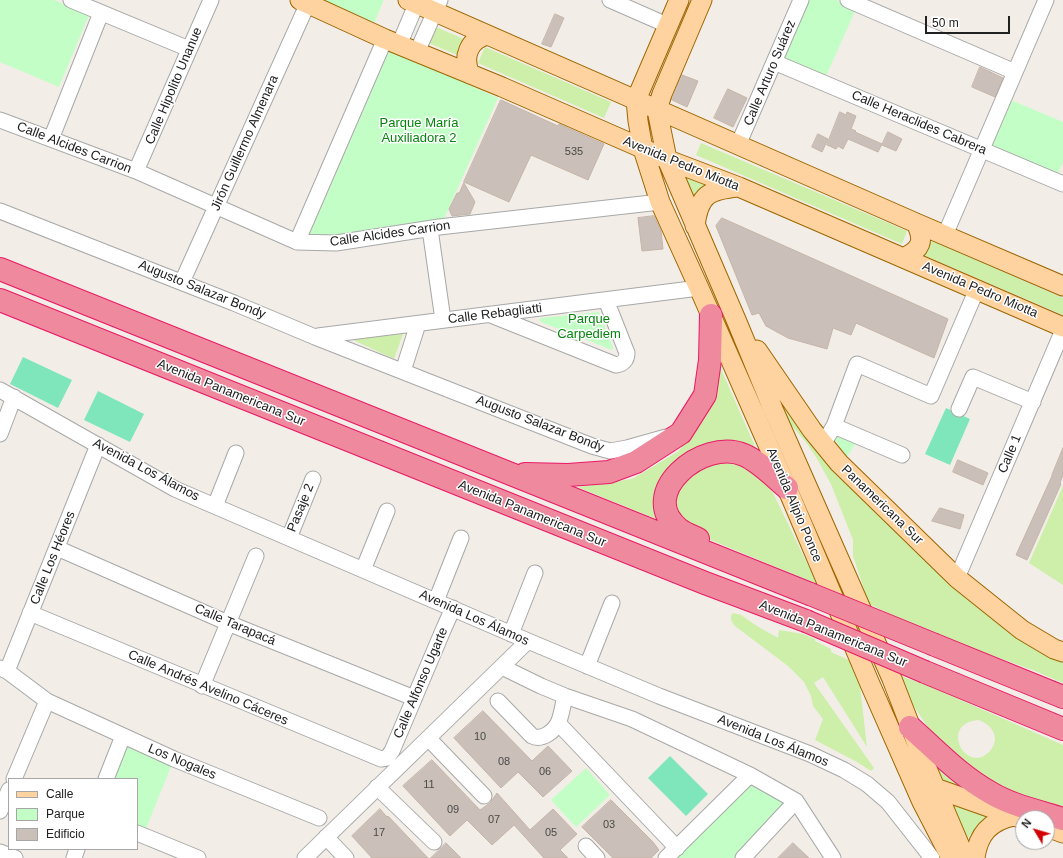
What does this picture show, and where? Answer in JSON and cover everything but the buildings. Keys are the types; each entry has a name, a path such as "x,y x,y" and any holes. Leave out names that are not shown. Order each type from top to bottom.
{"highway":[{"path":"0,269 1063,697"},
{"name":"Avenida Panamericana Sur","path":"0,300 705,583 806,622 1060,729"},
{"path":"512,474 568,475 609,472 636,462 681,433 705,394 710,360 711,315"},
{"path":"738,566 728,552 679,530 669,519 664,505 666,490 674,477 686,466 702,456 718,451 728,451 743,454 754,460 787,488"},
{"path":"910,727 953,767 971,781 991,794 1014,803 1059,829"}],"main road":[{"path":"636,100 679,0"},
{"path":"657,110 662,94 702,0"},
{"path":"414,1 438,6 488,35 916,224 946,235 1063,286"},
{"name":"Avenida Pedro Miotta","path":"304,2 392,42 643,149 739,187 1063,327"},
{"path":"470,74 466,62 468,50 476,40 488,35"},
{"name":"Avenida Alipio Ponce","path":"636,100 643,149 660,202 700,288 916,788 951,858"},
{"name":"Avenida Alipio Ponce","path":"657,110 667,159 773,409 885,665 965,858"},
{"path":"696,226 697,213 702,201 711,192 720,189 739,187"},
{"path":"903,258 912,254 920,245 920,233 916,224"},
{"name":"Panamericana Sur","path":"737,322 823,444 839,463 957,578 1022,630 1054,649 1063,652"},
{"path":"935,788 1015,817"},
{"path":"975,858 976,847 986,830 993,823 1002,819 1015,818"}],"street":[{"path":"71,0 189,49"},
{"name":"Calle Hipolito Unanue","path":"136,171 211,0"},
{"path":"610,0 668,26"},
{"name":"Calle Arturo Suárez","path":"738,145 801,0"},
{"path":"848,0 1015,72"},
{"path":"946,235 1046,0"},
{"path":"297,242 392,42 414,1"},
{"name":"Jirón Guillermo Almenara","path":"182,282 304,2"},
{"path":"417,52 438,6"},
{"path":"51,139 101,13"},
{"name":"Calle Heraclides Cabrera","path":"774,62 982,150 1062,182"},
{"name":"Calle Alcides Carrion","path":"0,120 136,171 297,242 336,243 430,229 660,202"},
{"name":"Augusto Salazar Bondy","path":"0,211 592,446 610,451 627,448 681,433"},
{"path":"430,229 443,320"},
{"name":"Calle Rebagliatti","path":"315,337 700,288"},
{"path":"823,444 834,426 857,364 931,396 977,289"},
{"path":"490,315 619,364 624,362 626,359 626,353 606,300"},
{"path":"403,371 418,324"},
{"name":"Calle 1","path":"957,578 1063,330"},
{"path":"959,409 973,377 1032,402"},
{"name":"Avenida Los Álamos","path":"0,390 175,489 587,666 659,696 810,754 844,770 866,784 888,802 932,858"},
{"path":"0,434 4,411 14,397"},
{"path":"834,426 902,454"},
{"name":"Calle Los Héores","path":"3,669 30,614 98,445"},
{"path":"215,506 236,453"},
{"name":"Pasaje 2","path":"289,538 314,479"},
{"path":"363,570 387,511"},
{"path":"436,601 461,538"},
{"name":"Calle Tarapacá","path":"57,548 228,623 414,698"},
{"path":"202,686 256,556"},
{"path":"511,634 535,573"},
{"path":"587,666 612,603"},
{"name":"Calle Alfonso Ugarte","path":"387,758 392,751 453,608"},
{"name":"Calle Andrés Avelino Cáceres","path":"30,614 381,759 387,758"},
{"path":"304,858 528,641"},
{"path":"502,667 564,696 632,719 750,775 796,801 833,858"},
{"name":"Los Nogales","path":"3,669 47,701 174,759 319,818"},
{"path":"498,701 532,736 536,738 543,737 558,723 564,696"},
{"path":"14,778 47,701"},
{"path":"558,723 677,848"},
{"path":"106,778 123,736"},
{"path":"428,738 484,796"},
{"path":"666,858 750,775"},
{"path":"377,787 434,842"},
{"path":"0,811 8,792"},
{"path":"743,858 796,801"},
{"path":"138,833 198,858"},
{"path":"326,837 346,858"},
{"path":"586,846 597,858"},
{"path":"0,852 15,858"}],"green space":[{"path":"0,0 54,0 89,15 59,87 0,62"},
{"path":"321,0 384,0 374,23"},
{"path":"805,0 836,0 856,9 826,76 780,56"},
{"path":"436,27 466,40 459,56 429,43"},
{"path":"485,47 611,102 604,118 478,63"},
{"name":"Parque María Auxiliadora 2","path":"390,48 498,98 443,221 334,237 309,236"},
{"path":"1011,100 1063,122 1063,162 1057,175 991,148"},
{"path":"701,143 907,231 902,244 696,155"},
{"path":"676,171 714,187 694,206"},
{"path":"928,239 1063,298 1063,315 921,254"},
{"name":"Parque Carpediem","path":"599,312 613,348 612,350 539,320 541,318"},
{"path":"403,334 394,359 351,339"},
{"path":"23,357 72,380 58,408 10,384"},
{"path":"720,367 757,451 705,451 659,520 577,487 632,479 679,451 710,406"},
{"path":"775,387 1009,630 1048,657 1063,663 1063,683 1035,671 927,632 869,604 853,556 853,540 831,484 816,457 791,425 780,406"},
{"path":"98,391 144,414 130,442 84,420"},
{"path":"946,408 970,419 950,465 925,454"},
{"path":"838,433 857,441 847,457 835,440"},
{"path":"730,460 763,472 817,584 689,531 676,520 673,493 695,469"},
{"path":"1063,486 1063,585 1029,563"},
{"path":"733,613 741,615 778,638 779,630 803,634 815,639 815,641 831,649 831,652 851,661 860,686 867,747 823,677 814,683 874,768 871,771 815,740 823,719 813,706 811,696 804,682 788,666 735,626 731,620"},
{"path":"901,676 929,686 1063,745 1063,809 1007,790 968,769 939,744 907,696","holes":["978,720 991,728 995,741 990,751 981,757 973,757 966,753 960,746 958,738 960,730 966,724"]},
{"path":"123,736 174,759 143,836 138,834 138,778 106,778"},
{"path":"670,756 708,794 686,816 648,778"},
{"path":"933,759 1006,810 988,819 974,830 966,842"},
{"path":"586,768 610,795 576,827 551,800"},
{"path":"754,783 781,799 781,810 735,858 670,858 744,786"}]}
